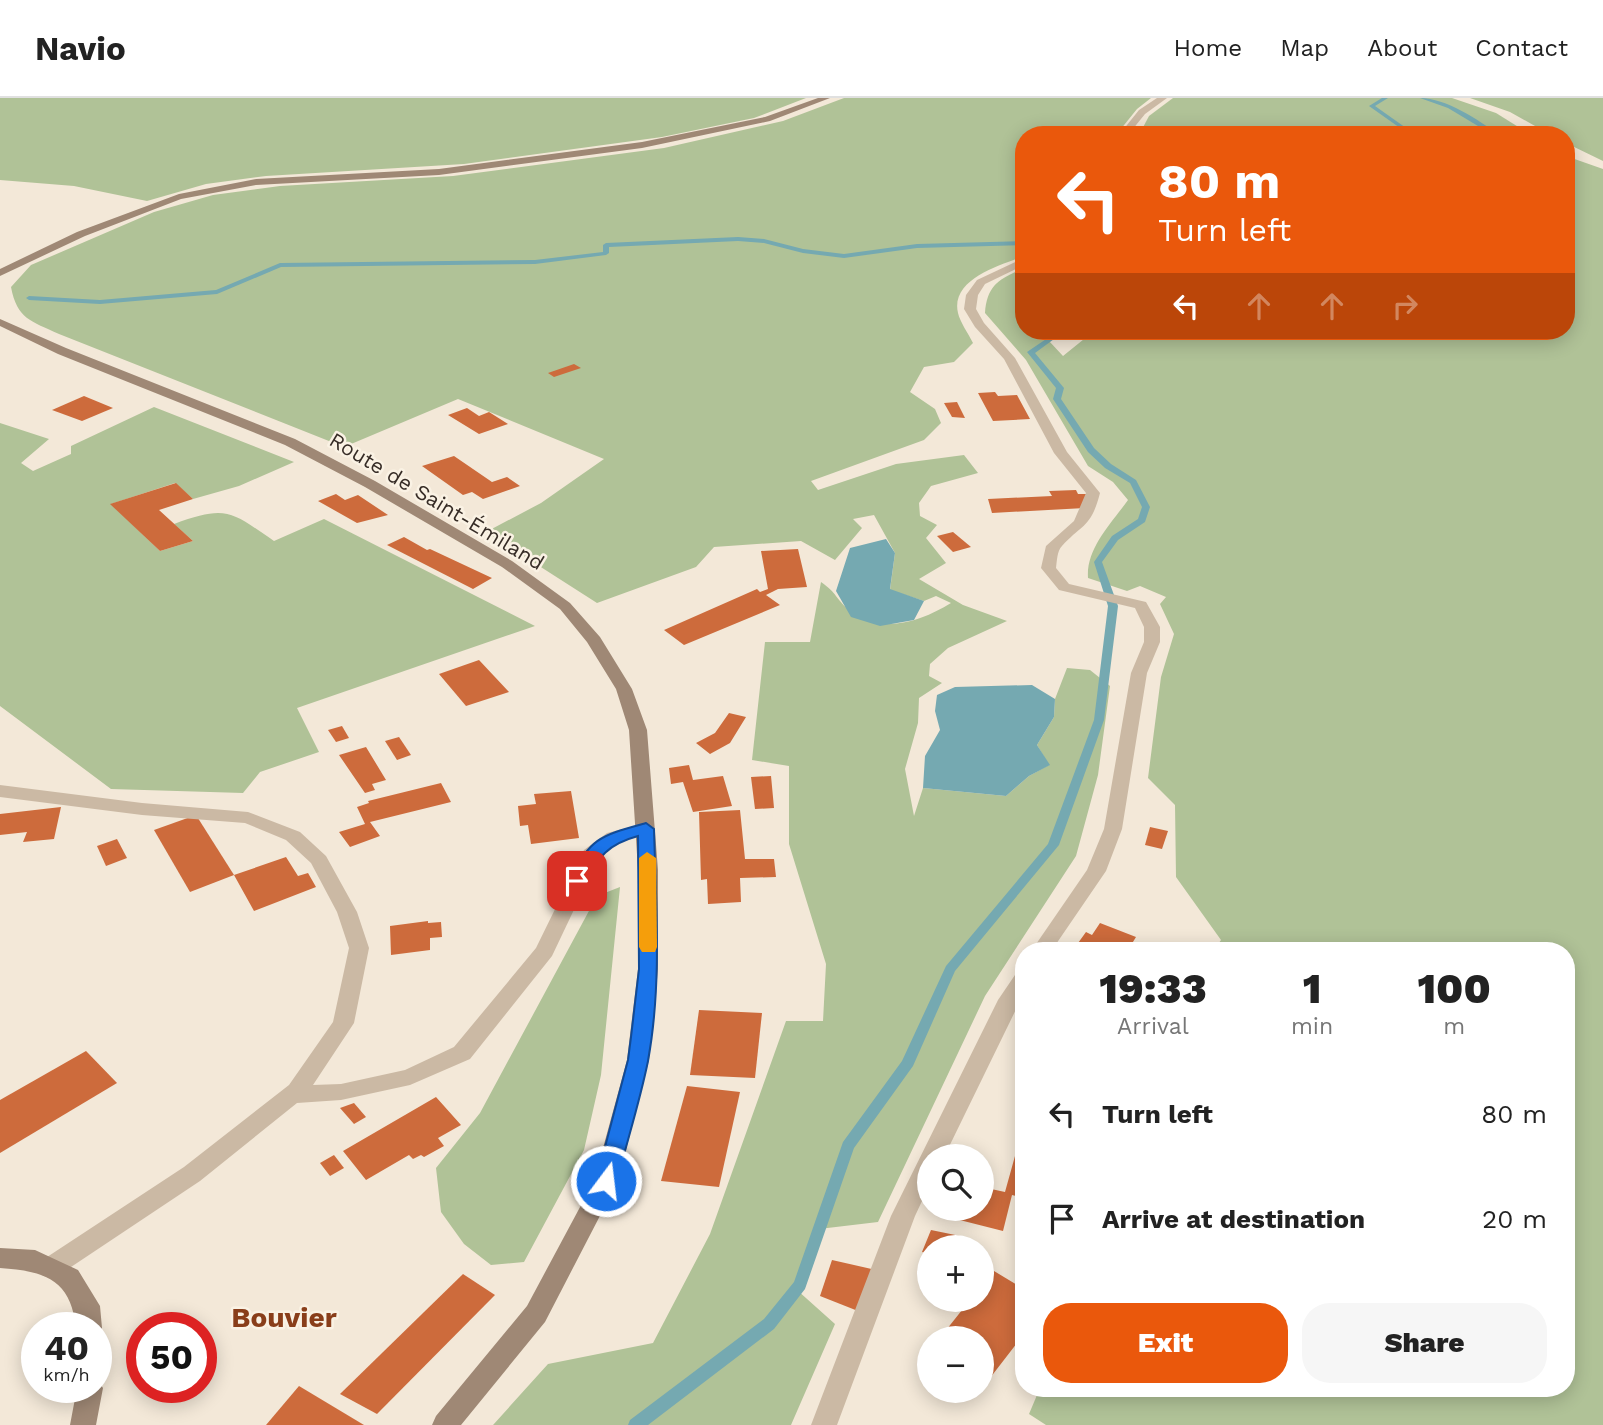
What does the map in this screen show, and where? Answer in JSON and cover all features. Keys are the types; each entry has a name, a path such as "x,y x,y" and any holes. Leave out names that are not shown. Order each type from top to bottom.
{"main road":[{"path":"0,273 81,234 179,197 256,182 439,172 642,145 767,119 826,98"},
{"name":"Route de Saint-Émiland","path":"0,322 62,351 290,442 370,484 507,564 565,606 594,640 624,689 638,730 646,829 648,969 638,1060 606,1181 536,1314 445,1425"},
{"path":"0,1258 35,1260 69,1277 87,1306 88,1312"},
{"path":"83,1425 87,1403"}],"street":[{"path":"1131,126 1142,112 1163,98"},
{"path":"1015,265 981,282 972,295 970,309 979,325 1009,358 1061,453 1093,493 1090,507 1080,527 1053,546 1048,568 1064,587 1129,601 1145,610 1152,627 1153,642 1139,673 1113,829 1096,871 1047,942"},
{"path":"0,790 142,809 248,818 293,836 319,860 347,912 359,948 343,1023 292,1095 192,1174 50,1268"},
{"path":"292,1095 341,1092 410,1077 462,1053 545,951 591,854 614,837 646,829"},
{"path":"938,1144 1015,990"},
{"path":"824,1425 903,1216 917,1187"}],"green space":[{"path":"0,98 806,98 754,118 662,137 464,164 266,176 206,184 147,201 74,186 0,180"},
{"path":"844,98 1151,98 1137,109 1123,126 1015,126 1015,260 969,282 958,301 958,313 973,343 954,362 924,367 910,392 935,409 941,423 924,440 811,481 818,490 896,464 964,455 978,473 931,486 919,503 920,516 937,525 926,538 946,563 919,579 963,605 1007,621 948,648 930,664 929,676 942,683 919,698 918,723 905,769 914,816 923,788 1006,796 1029,776 1049,765 1037,745 1054,717 1055,699 1067,668 1090,670 1110,686 1098,775 1076,856 1020,942 1015,942 1015,950 985,996 878,1222 819,1229 797,1290 835,1324 791,1425 493,1425 548,1364 653,1343 710,1234 786,1021 823,1021 826,964 789,844 789,766 752,760 765,642 810,642 821,582 848,609 873,622 886,624 913,620 951,603 936,596 924,601 890,590 895,553 874,515 853,519 862,528 835,560 801,541 714,547 696,567 597,603 486,532 541,503 604,459 458,399 344,447 41,326 21,313 11,287 31,265 154,212 213,195 280,186 453,176 664,148 783,121"},
{"path":"1173,98 1452,98 1496,113 1517,126 1144,126 1149,116"},
{"path":"1470,98 1603,98 1603,161 1575,147 1575,126 1535,126 1510,112"},
{"path":"1575,159 1603,169 1603,1425 1046,1425 1029,1414 1036,1397 1575,1397 1575,942 1220,942 1221,940 1176,877 1175,805 1148,778 1161,677 1174,634 1160,604 1166,597 1140,586 1127,591 1088,578 1088,567 1095,546 1128,500 1113,482 1088,466 1026,360 985,313 988,296 996,284 1015,272 1015,340 1050,340 1063,356 1083,340 1575,340"},
{"path":"154,407 294,462 239,486 193,499 175,483 111,504 160,551 193,541 174,524 206,514 237,517 274,541 324,519 535,626 297,708 319,752 260,772 243,793 111,789 0,706 0,423 49,439 21,463 33,471 71,454 71,446"},
{"path":"620,887 601,1075 584,1150 524,1262 491,1265 464,1244 441,1212 436,1168 480,1113 597,896"}],"water":[{"path":"886,539 895,553 890,589 924,601 914,620 880,626 851,617 836,591 850,548"},
{"path":"1032,685 1055,699 1054,717 1037,745 1050,765 1029,776 1006,796 923,788 925,756 940,730 935,711 937,695 955,687"}],"building":[{"path":"574,364 581,368 554,377 548,373"},
{"path":"995,392 998,396 1017,395 1030,419 993,421 978,393"},
{"path":"84,396 113,408 82,421 52,410"},
{"path":"957,402 965,418 952,417 944,403"},
{"path":"467,408 479,416 489,412 508,424 479,434 448,415"},
{"path":"454,456 492,482 507,477 520,486 483,499 472,492 463,495 422,466"},
{"path":"176,483 193,499 159,510 193,541 160,551 110,504"},
{"path":"1076,490 1078,494 1087,494 1085,508 992,513 988,499 1052,496 1049,491"},
{"path":"336,494 345,500 358,495 388,515 357,523 318,501"},
{"path":"953,532 971,547 953,552 937,536"},
{"path":"404,537 492,578 473,589 387,545"},
{"path":"798,549 807,587 778,589 766,595 780,605 684,645 664,630 757,589 760,592 768,589 761,551"},
{"path":"479,660 509,692 466,706 439,674"},
{"path":"729,713 746,717 730,743 710,754 696,743 715,733"},
{"path":"342,726 349,738 336,742 328,730"},
{"path":"399,737 411,755 397,760 385,741"},
{"path":"366,747 386,780 372,784 375,790 365,793 339,755"},
{"path":"689,765 693,780 723,776 732,806 693,812 683,782 671,784 669,768"},
{"path":"771,776 774,808 755,809 751,777"},
{"path":"441,783 451,802 370,822 380,836 350,847 339,832 365,824 357,807 369,803 368,801"},
{"path":"571,791 579,838 531,844 528,825 520,826 518,806 536,804 534,794"},
{"path":"61,807 54,839 23,842 27,832 0,835 0,814"},
{"path":"740,810 745,859 774,859 776,877 740,878 741,902 708,904 707,879 701,880 699,812"},
{"path":"196,815 234,875 190,892 154,830"},
{"path":"1150,827 1168,831 1162,849 1145,845"},
{"path":"117,839 127,858 106,866 97,846"},
{"path":"286,857 298,876 308,873 316,887 254,911 234,875"},
{"path":"441,922 442,937 430,938 430,950 391,955 390,926"},
{"path":"1100,923 1136,937 1133,942 1079,942 1086,932 1092,935"},
{"path":"699,1010 762,1013 755,1078 690,1075"},
{"path":"86,1051 117,1083 0,1153 0,1100"},
{"path":"687,1086 740,1092 719,1187 661,1181"},
{"path":"436,1097 461,1125 438,1138 444,1146 424,1157 421,1155 413,1159 409,1155 366,1180 343,1151"},
{"path":"354,1103 366,1117 354,1124 340,1108"},
{"path":"334,1155 344,1168 330,1176 320,1163"},
{"path":"1015,1156 1015,1196 1012,1195 1003,1231 964,1221 994,1221 994,1190 1005,1192"},
{"path":"931,1230 955,1235 929,1235"},
{"path":"832,1260 876,1270 858,1311 820,1296"},
{"path":"994,1271 1015,1284 1015,1346 994,1373 994,1326 949,1326 960,1312 994,1312"},
{"path":"463,1274 495,1295 377,1414 340,1394"},
{"path":"299,1386 364,1425 266,1425"}],"waterway":[{"path":"1386,98 1372,106 1401,126"},
{"path":"1422,98 1450,107 1482,126"},
{"path":"29,298 100,302 217,292 280,265 535,262 606,253 606,245 738,239 764,241 803,251 844,256 917,246 1015,243"},
{"path":"636,1425 769,1324 800,1285 848,1146 908,1063 950,969 1053,845 1099,720 1113,606 1098,562 1115,538 1142,520 1146,507 1133,482 1108,466 1091,450 1057,399 1060,388 1031,352 1049,340"}],"slow traffic":[{"path":"647,858 648,947"}],"district":[{"name":"Bouvier","path":"284,1317"}],"route":[{"path":"577,881 591,854 614,837 646,829 648,969 641,1037 638,1060 606,1181"}]}
